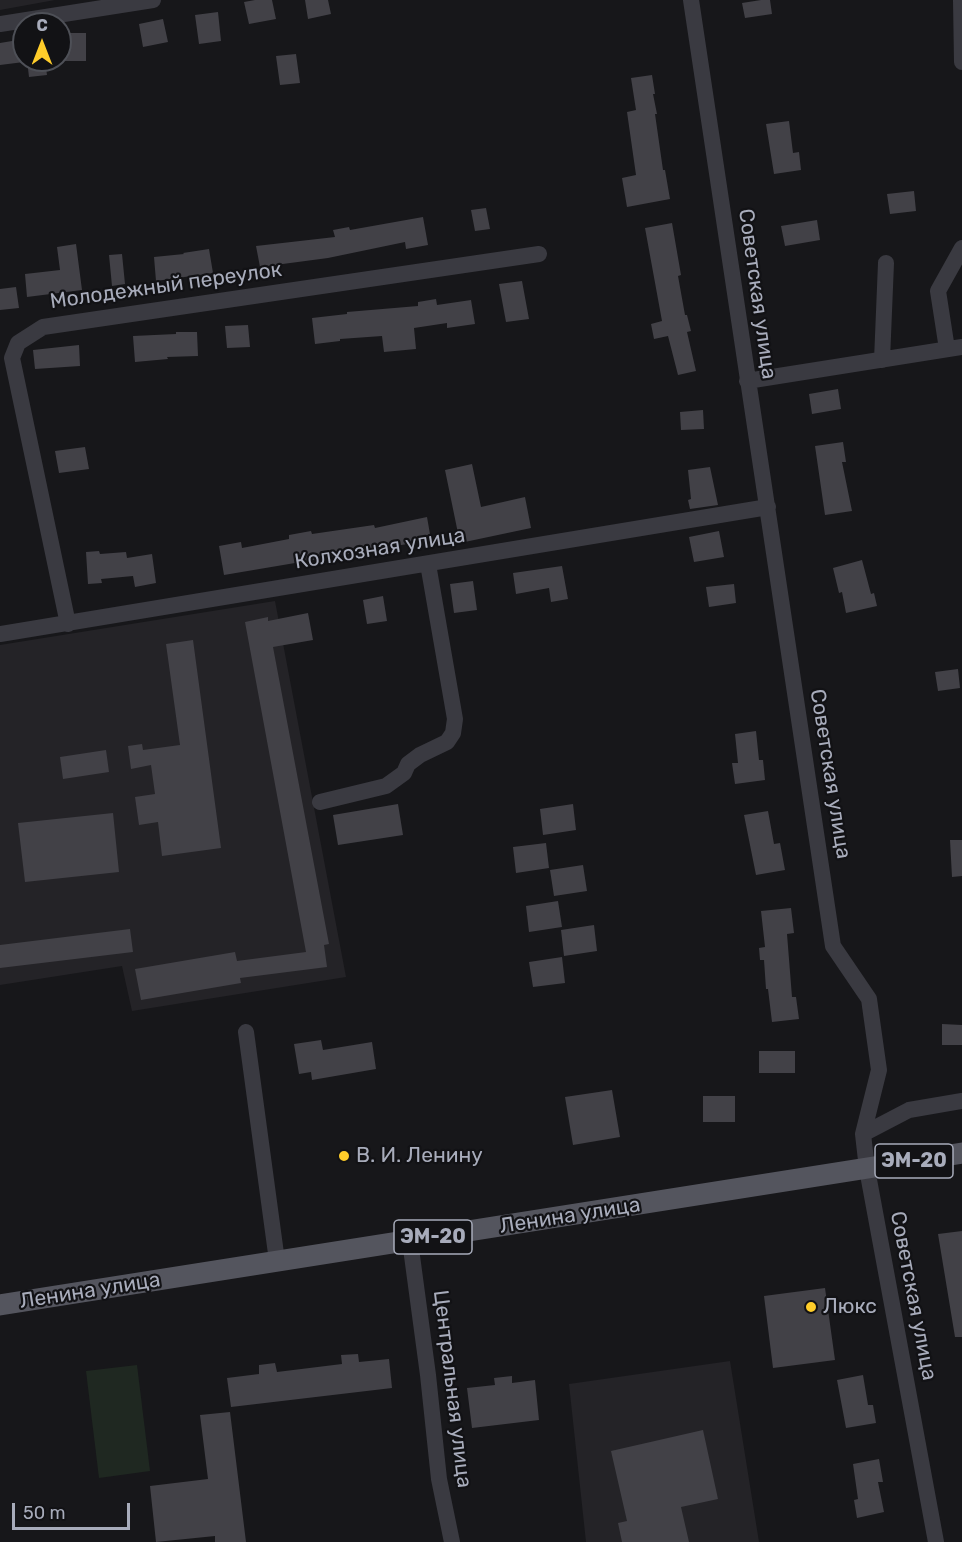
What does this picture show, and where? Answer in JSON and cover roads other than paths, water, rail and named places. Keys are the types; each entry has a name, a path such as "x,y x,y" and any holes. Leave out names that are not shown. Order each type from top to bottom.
{"main road":[{"name":"Ленина улица","path":"0,1305 962,1154"}],"street":[{"path":"0,24 153,0"},
{"name":"Советская улица","path":"691,0 833,946 869,999 879,1070 863,1134 867,1169 936,1542"},
{"path":"961,0 962,62"},
{"path":"747,381 955,348 938,291 962,248"},
{"name":"Молодежный переулок","path":"68,624 12,358 18,343 43,327 539,254"},
{"path":"882,360 886,263"},
{"name":"Колхозная улица","path":"0,634 768,507"},
{"path":"320,802 386,786 404,773 408,764 420,755 447,742 453,733 455,719 429,564"},
{"path":"246,1032 277,1261"},
{"path":"863,1134 909,1110 962,1101"},
{"name":"Центральная улица","path":"410,1241 439,1479 452,1542"}],"place":[{"name":"В. И. Ленину","path":"344,1156"},
{"name":"Люкс","path":"811,1307"}]}
